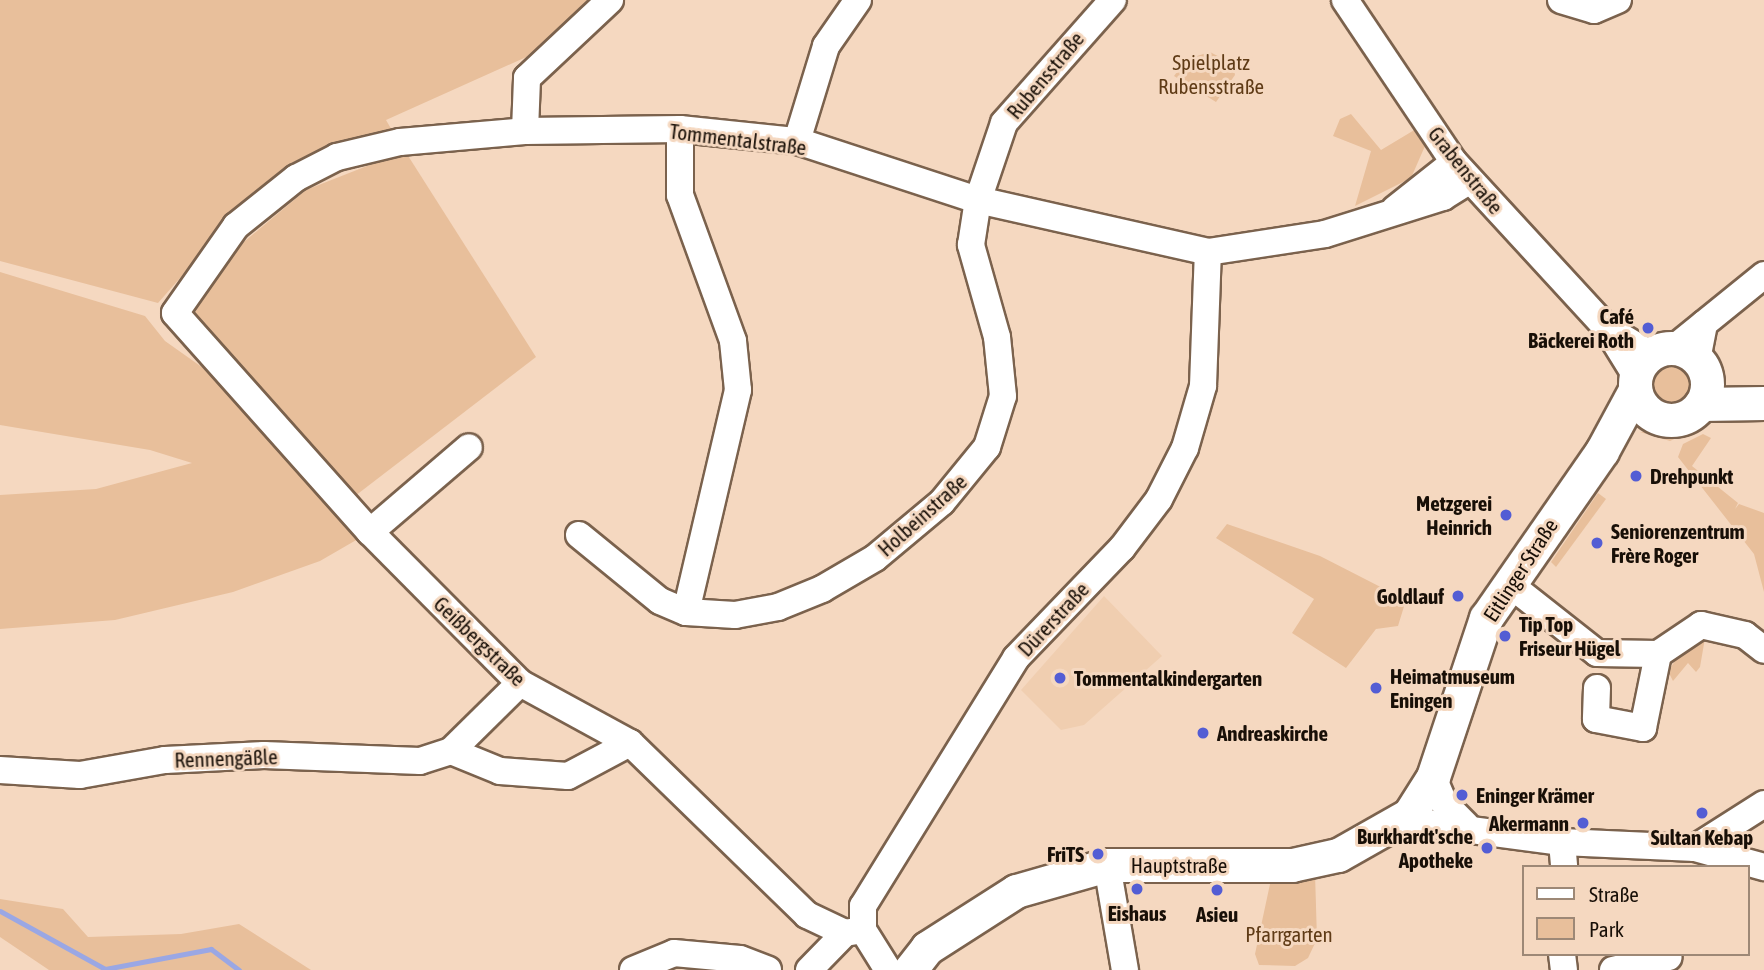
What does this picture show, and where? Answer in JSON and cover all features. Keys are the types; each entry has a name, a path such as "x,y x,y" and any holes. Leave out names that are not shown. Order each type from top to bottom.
{"main road":[{"path":"1669,378 1764,397"},
{"path":"1669,378 1764,403"},
{"name":"Eitlinger Straße","path":"1409,815 1433,777 1486,618 1602,451 1669,378"},
{"name":"Hauptstraße","path":"910,970 927,948 1016,891 1107,865 1292,865 1338,855 1409,815"}],"street":[{"path":"525,131 527,78 610,0"},
{"path":"797,141 826,46 858,0"},
{"name":"Rubensstraße","path":"978,200 1004,123 1113,0"},
{"path":"1561,0 1594,10 1618,0"},
{"name":"Grabenstraße","path":"1349,2 1462,171 1605,326 1669,378"},
{"path":"680,129 680,195 730,330 738,390 686,612"},
{"name":"Tommentalstraße","path":"175,313 236,226 296,178 337,157 400,142 525,131 680,129 797,141 978,200 1208,252 1325,234 1443,197 1462,171"},
{"name":"Holbeinstraße","path":"579,535 660,601 686,612 746,613 822,589 875,558 977,463 1003,396 997,337 971,245 978,200"},
{"name":"Dürerstraße","path":"854,932 863,906 974,722 1045,624 1122,548 1159,499 1185,448 1203,386 1208,252"},
{"path":"1669,378 1704,324 1764,275"},
{"name":"Geißbergstraße","path":"175,313 217,355 370,532 520,683 630,743 807,915 854,932"},
{"path":"370,532 469,447"},
{"path":"1508,583 1598,653 1658,654 1701,625 1745,635 1764,650"},
{"path":"1597,688 1596,719 1643,729 1658,654"},
{"name":"Rennengäßle","path":"0,770 80,775 165,760 264,755 420,761 451,751 520,683"},
{"path":"451,751 500,771 568,776 630,743"},
{"path":"1433,777 1444,803 1466,825"},
{"path":"1685,854 1764,804"},
{"path":"1409,815 1434,825 1466,825 1563,854 1685,854 1764,867"},
{"path":"1107,865 1125,970"},
{"path":"809,970 854,932 888,970"},
{"path":"633,970 674,953 740,959 768,970"},
{"path":"1613,970 1671,960"}],"shaded area":[{"path":"1104,596 1162,656 1084,725 1061,730 1021,690"}],"green space":[{"path":"0,0 597,0 533,54 386,120 393,132 203,252 158,303 0,261"},
{"name":"Spielplatz Rubensstraße","path":"1210,52 1233,64 1235,75 1216,102 1174,76 1187,59"},
{"path":"1351,114 1381,150 1416,129 1425,146 1411,178 1355,206 1371,151 1333,136 1340,119"},
{"path":"405,151 536,357 355,496 187,317 221,261 306,190"},
{"path":"0,272 145,316 165,341 206,370 358,539 320,561 233,592 115,620 0,629 0,495 96,489 192,463 150,450 0,425"},
{"path":"1671,365 1679,366 1685,371 1690,377 1690,393 1685,399 1679,404 1671,405 1663,404 1657,399 1652,393 1651,385 1652,377 1657,371 1663,366"},
{"path":"1707,414 1719,418 1670,441 1640,432 1684,428"},
{"path":"1703,434 1711,438 1692,466 1738,503 1735,509 1739,504 1764,513 1764,592 1754,554 1678,457 1683,444"},
{"path":"1598,493 1606,499 1556,567 1551,562"},
{"path":"1227,524 1320,556 1406,600 1398,626 1376,629 1346,668 1292,633 1314,599 1216,538"},
{"path":"1705,638 1700,667 1696,672 1688,663 1673,681 1668,671 1690,640"},
{"name":"Pfarrgarten","path":"1315,873 1317,939 1308,958 1295,966 1259,965 1255,954 1270,884"},
{"path":"0,899 63,909 88,937 181,934 239,924 311,970 49,970 0,937"}],"waterway":[{"path":"0,911 105,969 211,949 239,970"}],"place":[{"name":"Café Bäckerei Roth","path":"1648,328"},
{"name":"Drehpunkt","path":"1636,476"},
{"name":"Metzgerei Heinrich","path":"1506,515"},
{"name":"Seniorenzentrum Frère Roger","path":"1597,543"},
{"name":"Goldlauf","path":"1458,596"},
{"name":"Tip Top Friseur Hügel","path":"1505,636"},
{"name":"Tommentalkindergarten","path":"1060,678"},
{"name":"Heimatmuseum Eningen","path":"1376,688"},
{"name":"Andreaskirche","path":"1203,733"},
{"name":"Eninger Krämer","path":"1462,795"},
{"name":"Sultan Kebap","path":"1702,813"},
{"name":"Akermann","path":"1583,823"},
{"name":"Burkhardt'sche Apotheke","path":"1487,848"},
{"name":"FriTS","path":"1098,854"},
{"name":"Eishaus","path":"1137,889"},
{"name":"Asieu","path":"1217,890"}]}
